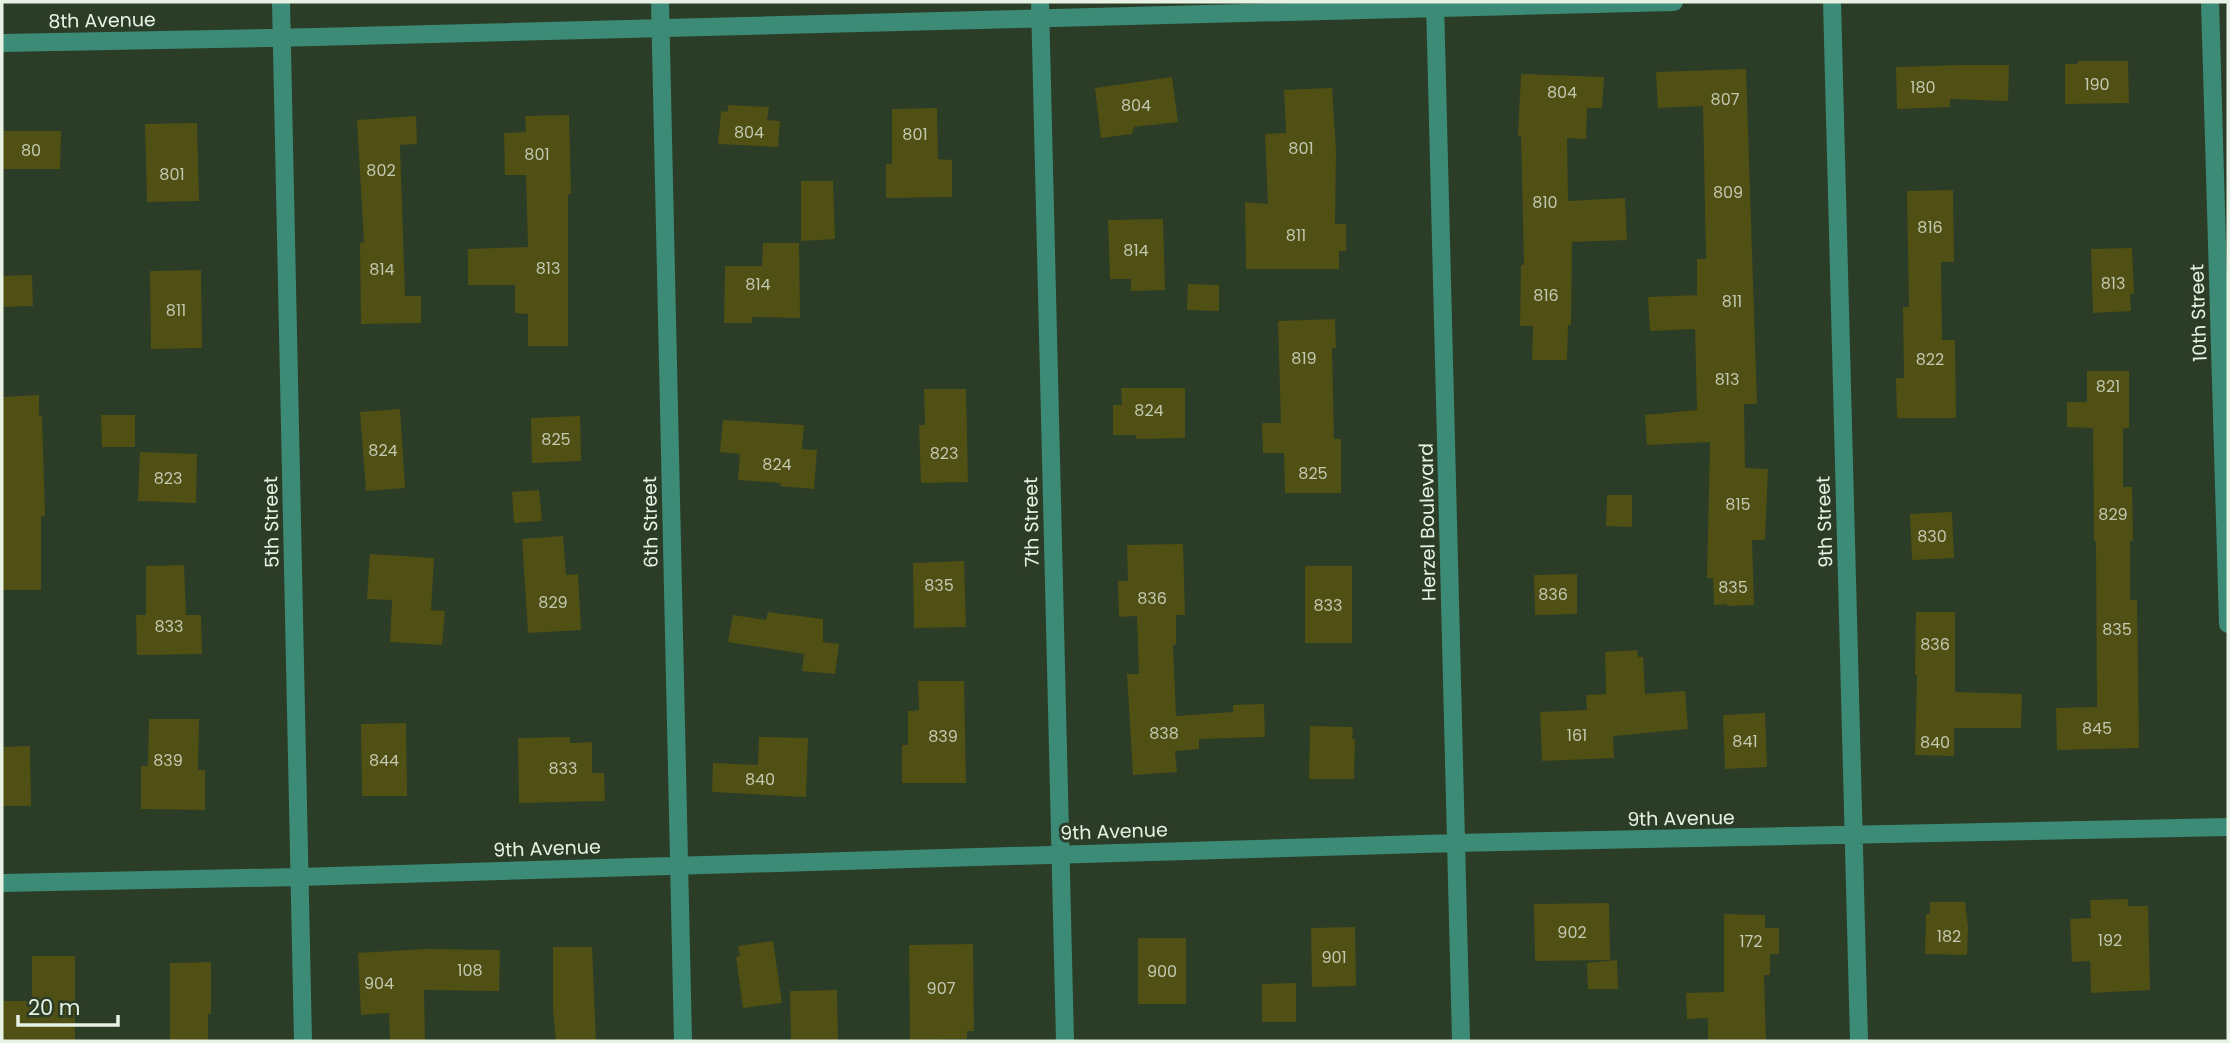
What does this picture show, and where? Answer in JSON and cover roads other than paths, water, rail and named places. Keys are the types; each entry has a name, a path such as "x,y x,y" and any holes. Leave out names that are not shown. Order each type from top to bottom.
{"street":[{"name":"5th Street","path":"281,2 303,1041"},
{"name":"6th Street","path":"660,2 683,1041"},
{"name":"8th Avenue","path":"2,43 661,27 1041,9 1674,2"},
{"name":"9th Street","path":"1832,2 1859,1041"},
{"name":"10th Street","path":"2210,2 2228,624"},
{"name":"Herzel Boulevard","path":"1435,5 1461,1041"},
{"name":"7th Street","path":"1041,9 1065,1041"},
{"name":"9th Avenue","path":"2,883 299,877 1455,843 2228,827"}]}
